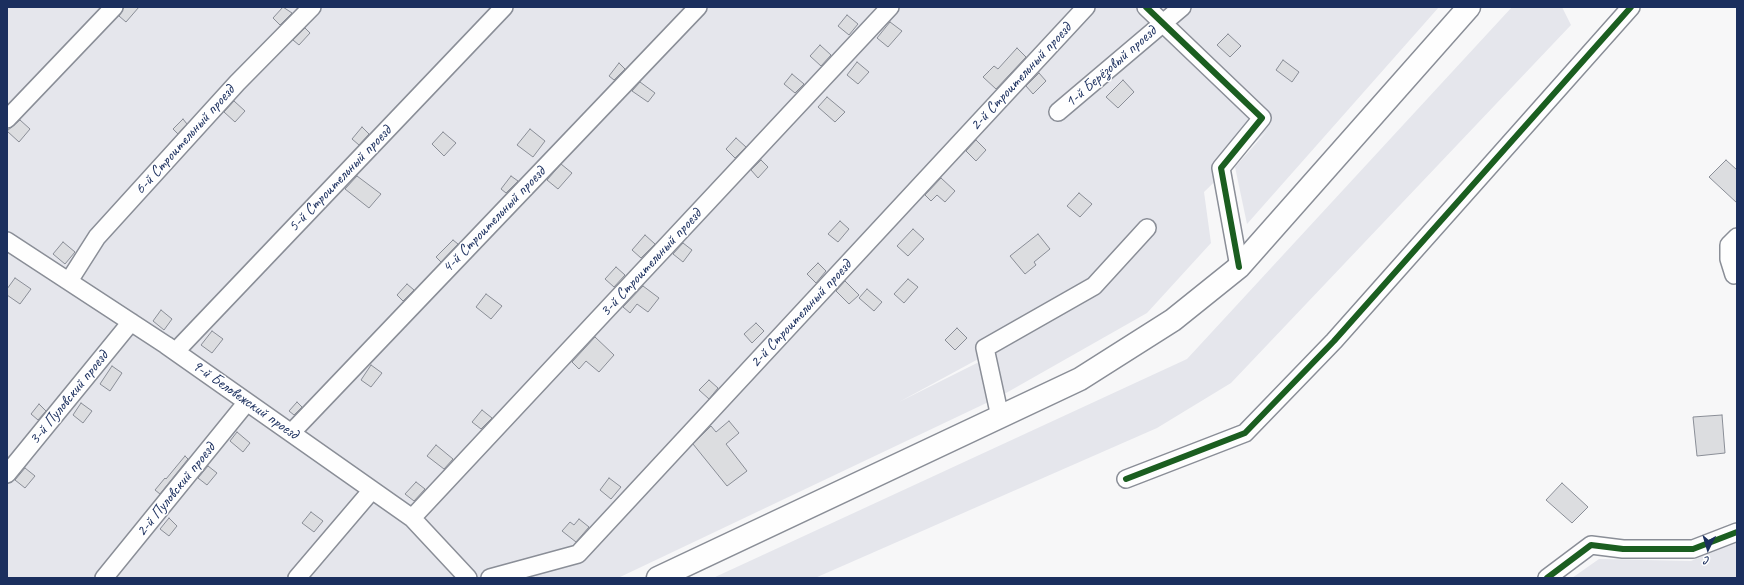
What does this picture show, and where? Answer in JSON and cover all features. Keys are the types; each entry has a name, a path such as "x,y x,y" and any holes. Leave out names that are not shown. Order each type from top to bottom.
{"main road":[{"path":"658,578 1080,380 1172,320 1239,267 1469,7"}],"street":[{"path":"7,119 114,7"},
{"name":"6-й Строительный проезд","path":"69,281 97,237 237,83 312,7"},
{"name":"5-й Строительный проезд","path":"176,352 504,7"},
{"name":"4-й Строительный проезд","path":"291,433 698,7"},
{"name":"3-й Строительный проезд","path":"412,518 890,7"},
{"name":"2-й Строительный проезд","path":"490,578 578,554 1086,7"},
{"path":"1146,7 1262,118 1221,168 1239,267"},
{"name":"1-й Берёзовый проезд","path":"1058,112 1182,7"},
{"path":"1126,478 1245,433 1334,341 1631,7"},
{"path":"1000,417 985,348 1094,286 1147,228"},
{"path":"1734,275 1729,259 1729,245 1737,237"},
{"name":"9-й Беловежский проезд","path":"8,244 69,281 176,352 412,518 468,578"},
{"name":"3-й Пуловский проезд","path":"7,474 131,322"},
{"name":"2-й Пуловский проезд","path":"104,578 247,402"},
{"path":"297,578 372,490"},
{"path":"1547,578 1591,545 1623,549 1693,549 1737,532"}],"shaded area":[{"path":"7,7 1439,7 1247,224 1235,167 1267,131 1204,192 1211,243 1147,313 999,397 618,578 7,578","holes":["1078,305 977,363 899,402"]},
{"path":"1512,7 1562,7 1571,25 1231,383 1157,428 815,578 713,578 1187,359"},
{"path":"1737,541 1737,578 1572,578 1599,559 1691,561"}],"building":[{"path":"124,7 139,7 126,22 119,16"},
{"path":"283,7 292,13 280,25 273,18"},
{"path":"847,15 858,24 849,35 838,26"},
{"path":"890,22 902,31 888,47 877,38"},
{"path":"305,28 310,33 299,45 293,40"},
{"path":"1228,34 1241,46 1230,57 1217,45"},
{"path":"820,45 831,55 821,66 810,56"},
{"path":"1017,48 1026,57 996,89 983,77 994,66 998,69"},
{"path":"1283,60 1299,72 1292,82 1276,70"},
{"path":"857,62 869,72 858,84 847,75"},
{"path":"619,63 625,69 614,80 609,76"},
{"path":"1039,73 1046,81 1033,94 1026,86"},
{"path":"792,74 804,84 795,93 784,84"},
{"path":"1123,80 1134,92 1118,108 1106,97"},
{"path":"640,82 655,93 648,102 632,91"},
{"path":"827,97 845,112 835,122 818,107"},
{"path":"234,101 245,111 235,122 224,112"},
{"path":"183,119 187,124 178,134 173,129"},
{"path":"20,120 30,129 19,142 7,131"},
{"path":"362,127 369,134 359,145 352,139"},
{"path":"530,129 545,141 533,157 517,145"},
{"path":"443,132 456,143 444,156 432,144"},
{"path":"736,138 746,147 735,158 726,149"},
{"path":"976,140 986,150 976,161 966,151"},
{"path":"761,160 768,167 758,178 751,170"},
{"path":"1726,160 1737,170 1737,203 1709,177"},
{"path":"561,164 572,173 558,189 547,180"},
{"path":"357,176 381,194 369,208 345,189"},
{"path":"511,176 518,181 506,193 501,189"},
{"path":"941,178 955,191 945,202 937,195 931,201 925,195"},
{"path":"1079,193 1092,204 1080,217 1067,206"},
{"path":"840,221 849,229 838,242 828,234"},
{"path":"913,229 924,239 908,256 897,246"},
{"path":"1038,234 1050,249 1034,262 1036,265 1025,274 1010,256"},
{"path":"645,235 655,244 641,258 632,250"},
{"path":"453,240 458,244 441,262 436,257"},
{"path":"63,242 75,252 65,264 53,254"},
{"path":"683,243 692,250 683,262 673,254"},
{"path":"818,263 826,271 816,283 807,274"},
{"path":"616,267 625,275 614,287 605,279"},
{"path":"15,278 31,289 20,304 7,295 7,289"},
{"path":"908,279 918,287 904,303 894,294"},
{"path":"845,281 859,295 849,304 836,291"},
{"path":"407,284 414,290 403,301 397,295"},
{"path":"643,286 659,298 648,312 637,304 630,313 623,307"},
{"path":"867,289 882,302 874,311 859,298"},
{"path":"486,294 502,306 491,319 476,307"},
{"path":"161,310 172,319 164,330 153,321"},
{"path":"756,323 764,331 752,343 744,334"},
{"path":"957,328 967,338 955,350 945,340"},
{"path":"212,331 223,339 212,353 201,345"},
{"path":"595,337 614,355 599,372 586,361 579,369 572,362"},
{"path":"371,365 382,373 371,387 361,380"},
{"path":"112,366 122,373 110,391 100,384"},
{"path":"709,380 718,388 709,399 699,390"},
{"path":"297,402 302,407 294,415 289,411"},
{"path":"81,403 92,411 83,423 73,415"},
{"path":"39,404 46,411 38,420 31,414"},
{"path":"482,410 492,418 481,429 472,422"},
{"path":"1722,415 1725,453 1697,456 1693,417"},
{"path":"729,421 739,433 726,444 747,471 727,486 693,444 711,426 716,432"},
{"path":"237,432 250,443 243,452 230,441"},
{"path":"436,445 453,459 444,469 427,456"},
{"path":"185,456 188,459 160,494 155,490"},
{"path":"208,466 217,473 207,485 198,478"},
{"path":"25,468 35,476 25,488 15,480"},
{"path":"609,478 621,487 611,499 600,490"},
{"path":"416,482 425,489 414,501 405,494"},
{"path":"1562,483 1588,507 1572,523 1546,500"},
{"path":"311,512 323,521 314,532 302,523"},
{"path":"169,518 177,526 169,536 160,529"},
{"path":"579,519 589,527 576,542 562,531 570,522 574,525"}],"cycle path":[{"path":"1146,7 1262,118 1221,168 1239,267"},
{"path":"1126,479 1245,433 1334,341 1631,7"},
{"path":"1547,578 1591,545 1623,549 1693,549 1737,532"}]}
